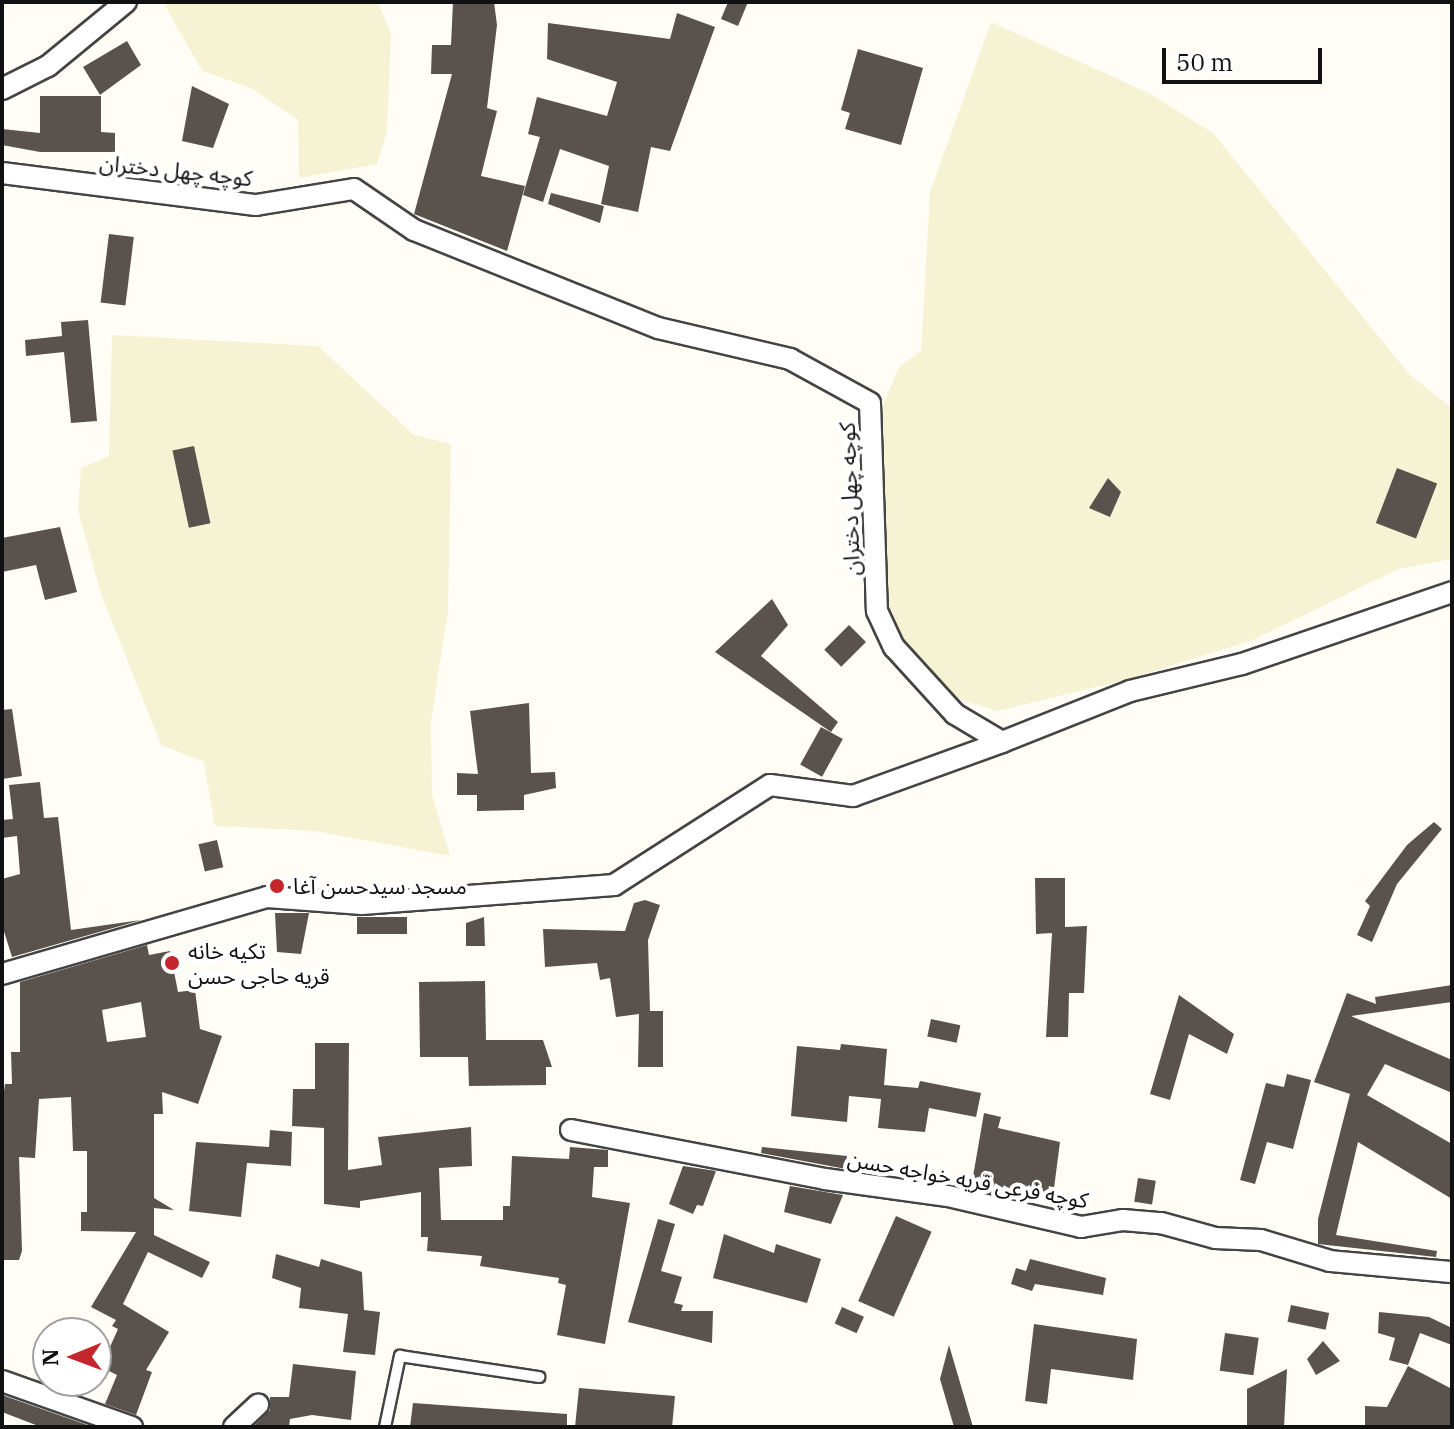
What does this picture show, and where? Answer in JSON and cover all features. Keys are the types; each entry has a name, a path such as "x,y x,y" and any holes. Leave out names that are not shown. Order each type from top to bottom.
{"street":[{"path":"2,89 48,66 126,2"},
{"name":"کوچه چهل دختران","path":"2,173 256,205 354,189 414,230 658,328 790,359 870,403 877,611 894,647 955,714 1002,742"},
{"path":"2,974 267,897 362,904 614,885 770,785 853,796 1130,691 1242,664 1452,592"},
{"name":"کوچه فرعی قریه خواجه حسن","path":"571,1130 825,1179 948,1196 1081,1227 1123,1220 1161,1223 1215,1238 1261,1240 1330,1261 1452,1272"},
{"path":"2,1381 132,1427"},
{"path":"234,1427 258,1405"}],"lane":[{"path":"385,1427 400,1356 539,1377"}],"shaded area":[{"path":"163,2 378,2 391,34 387,132 377,164 299,178 298,120 251,88 202,71"},
{"path":"991,22 1149,93 1213,133 1410,375 1452,408 1452,559 1398,569 1253,640 1126,680 997,711 946,695 905,653 887,611 881,410 899,367 921,351 930,192"},
{"path":"112,335 318,346 414,435 451,444 448,611 431,721 432,794 450,856 315,831 215,826 204,762 161,745 101,594 78,510 81,468 109,456"}],"building":[{"path":"453,2 494,2 497,25 487,108 497,111 481,176 525,186 507,251 414,214 452,74 431,74 432,45 451,45"},
{"path":"728,2 748,2 738,26 721,19"},
{"path":"677,13 715,27 670,151 651,147 638,212 601,204 609,166 560,149 543,202 523,195 540,137 528,134 537,97 607,116 617,82 547,59 548,23 670,39"},
{"path":"127,41 141,65 100,95 83,67"},
{"path":"858,49 923,68 901,145 845,129 850,113 841,110"},
{"path":"192,86 229,104 213,148 182,141"},
{"path":"40,96 101,96 101,132 115,133 115,152 40,152 2,145 2,129 40,133"},
{"path":"551,193 604,206 600,223 548,204"},
{"path":"109,234 134,237 125,306 101,302"},
{"path":"88,320 97,421 71,423 64,352 26,356 25,340 62,336 61,322"},
{"path":"194,446 210,523 189,528 172,451"},
{"path":"1397,468 1437,483 1416,538 1376,523"},
{"path":"1108,478 1121,492 1110,517 1089,508"},
{"path":"60,527 77,592 45,600 36,565 2,572 2,538"},
{"path":"772,599 788,625 761,656 838,722 831,732 715,652"},
{"path":"849,625 866,642 841,667 824,650"},
{"path":"529,703 531,773 555,772 556,788 524,795 524,810 477,811 477,795 457,795 457,773 478,774 470,711"},
{"path":"12,709 22,776 2,779 2,710"},
{"path":"821,727 843,739 822,777 800,765"},
{"path":"40,782 44,818 58,817 71,930 141,920 12,957 2,925 2,879 20,874 17,836 2,838 2,820 13,819 9,785"},
{"path":"1434,822 1442,829 1397,884 1372,942 1357,935 1370,906 1365,901 1407,845"},
{"path":"217,840 223,867 205,872 198,844"},
{"path":"1035,878 1065,878 1065,927 1087,926 1084,993 1069,993 1068,1037 1046,1037 1052,933 1036,934"},
{"path":"645,900 660,905 648,940 650,1011 663,1011 663,1067 638,1067 639,1014 616,1017 610,978 600,980 597,963 545,967 543,929 625,931 634,903"},
{"path":"275,913 309,913 301,954 277,952"},
{"path":"357,917 407,917 407,934 357,934"},
{"path":"484,917 485,946 466,946 466,923"},
{"path":"147,945 149,955 170,951 178,992 195,990 200,1029 222,1036 198,1104 162,1092 163,1114 154,1114 154,1198 174,1210 154,1208 154,1235 210,1262 202,1278 148,1252 123,1304 169,1332 146,1370 152,1372 136,1415 105,1404 108,1397 112,1397 117,1375 112,1372 112,1342 118,1329 112,1326 116,1320 91,1307 136,1232 81,1231 81,1212 87,1212 87,1151 73,1151 71,1097 39,1099 35,1158 19,1157 22,1251 19,1260 4,1260 2,1106 5,1084 12,1084 11,1052 20,1052 20,982","holes":["141,1002 146,1037 107,1042 102,1010"]},
{"path":"485,981 486,1040 543,1040 552,1067 546,1067 546,1085 469,1086 468,1057 420,1057 419,982"},
{"path":"1452,985 1452,1002 1351,1016 1452,1060 1452,1093 1385,1064 1367,1095 1452,1144 1452,1199 1358,1142 1336,1235 1437,1251 1436,1257 1318,1244 1318,1219 1350,1094 1314,1082 1347,993 1376,1004 1375,997"},
{"path":"1179,995 1234,1034 1227,1054 1189,1034 1170,1100 1150,1094"},
{"path":"931,1019 960,1025 957,1043 927,1037"},
{"path":"315,1043 349,1043 348,1170 382,1165 378,1137 471,1127 472,1166 439,1168 441,1220 503,1220 503,1206 510,1206 512,1156 569,1159 570,1147 608,1150 608,1167 594,1167 592,1197 630,1203 605,1344 557,1335 566,1285 558,1283 559,1278 480,1266 482,1256 427,1251 428,1237 421,1237 421,1192 360,1201 360,1208 324,1204 324,1128 292,1126 293,1089 315,1089"},
{"path":"841,1044 887,1049 884,1085 918,1088 920,1081 981,1093 976,1117 929,1108 925,1132 878,1128 881,1099 849,1096 847,1122 791,1116 797,1046 840,1050"},
{"path":"1287,1074 1311,1080 1293,1149 1267,1142 1255,1184 1240,1180 1266,1083 1284,1087"},
{"path":"984,1113 1001,1117 998,1128 1060,1142 1053,1196 1014,1190 1012,1198 971,1188"},
{"path":"270,1130 292,1132 291,1166 247,1163 241,1217 189,1211 196,1142 269,1147"},
{"path":"762,1147 847,1156 846,1169 761,1153"},
{"path":"683,1166 716,1171 703,1206 697,1205 693,1214 669,1204"},
{"path":"1138,1178 1156,1181 1152,1205 1134,1202"},
{"path":"790,1186 843,1195 831,1224 784,1212"},
{"path":"896,1216 932,1232 894,1317 858,1301"},
{"path":"658,1219 675,1224 661,1271 682,1277 674,1303 683,1305 681,1311 713,1311 712,1343 628,1322"},
{"path":"724,1234 774,1253 776,1244 821,1259 807,1303 713,1278"},
{"path":"276,1254 319,1267 321,1259 362,1272 364,1310 380,1312 375,1355 343,1352 348,1314 299,1308 301,1288 272,1278"},
{"path":"1030,1259 1106,1278 1103,1295 1035,1284 1032,1291 1011,1284 1016,1268 1026,1271"},
{"path":"1291,1305 1329,1313 1326,1330 1287,1322"},
{"path":"842,1307 864,1317 857,1333 835,1323"},
{"path":"1379,1312 1429,1317 1452,1328 1452,1345 1420,1333 1408,1365 1389,1360 1395,1338 1378,1333"},
{"path":"1034,1324 1137,1339 1133,1380 1051,1369 1047,1404 1025,1401"},
{"path":"1225,1333 1259,1338 1253,1375 1220,1371"},
{"path":"1323,1341 1340,1361 1316,1375 1307,1359"},
{"path":"949,1345 973,1427 954,1427 940,1379"},
{"path":"293,1364 356,1371 351,1420 312,1415 290,1419 289,1427 253,1427 270,1410 270,1397 289,1397"},
{"path":"1408,1366 1452,1389 1452,1427 1365,1427 1365,1406 1387,1407"},
{"path":"1287,1369 1284,1427 1247,1427 1247,1389"},
{"path":"579,1388 675,1396 672,1427 575,1427"},
{"path":"2,1395 93,1427 41,1427 2,1412"},
{"path":"413,1403 567,1414 567,1427 410,1427"}],"place":[{"name":"مسجد سیدحسن آغا","path":"277,886"},
{"name":"تکیه خانه قریه حاجی حسن","path":"172,963"}]}
